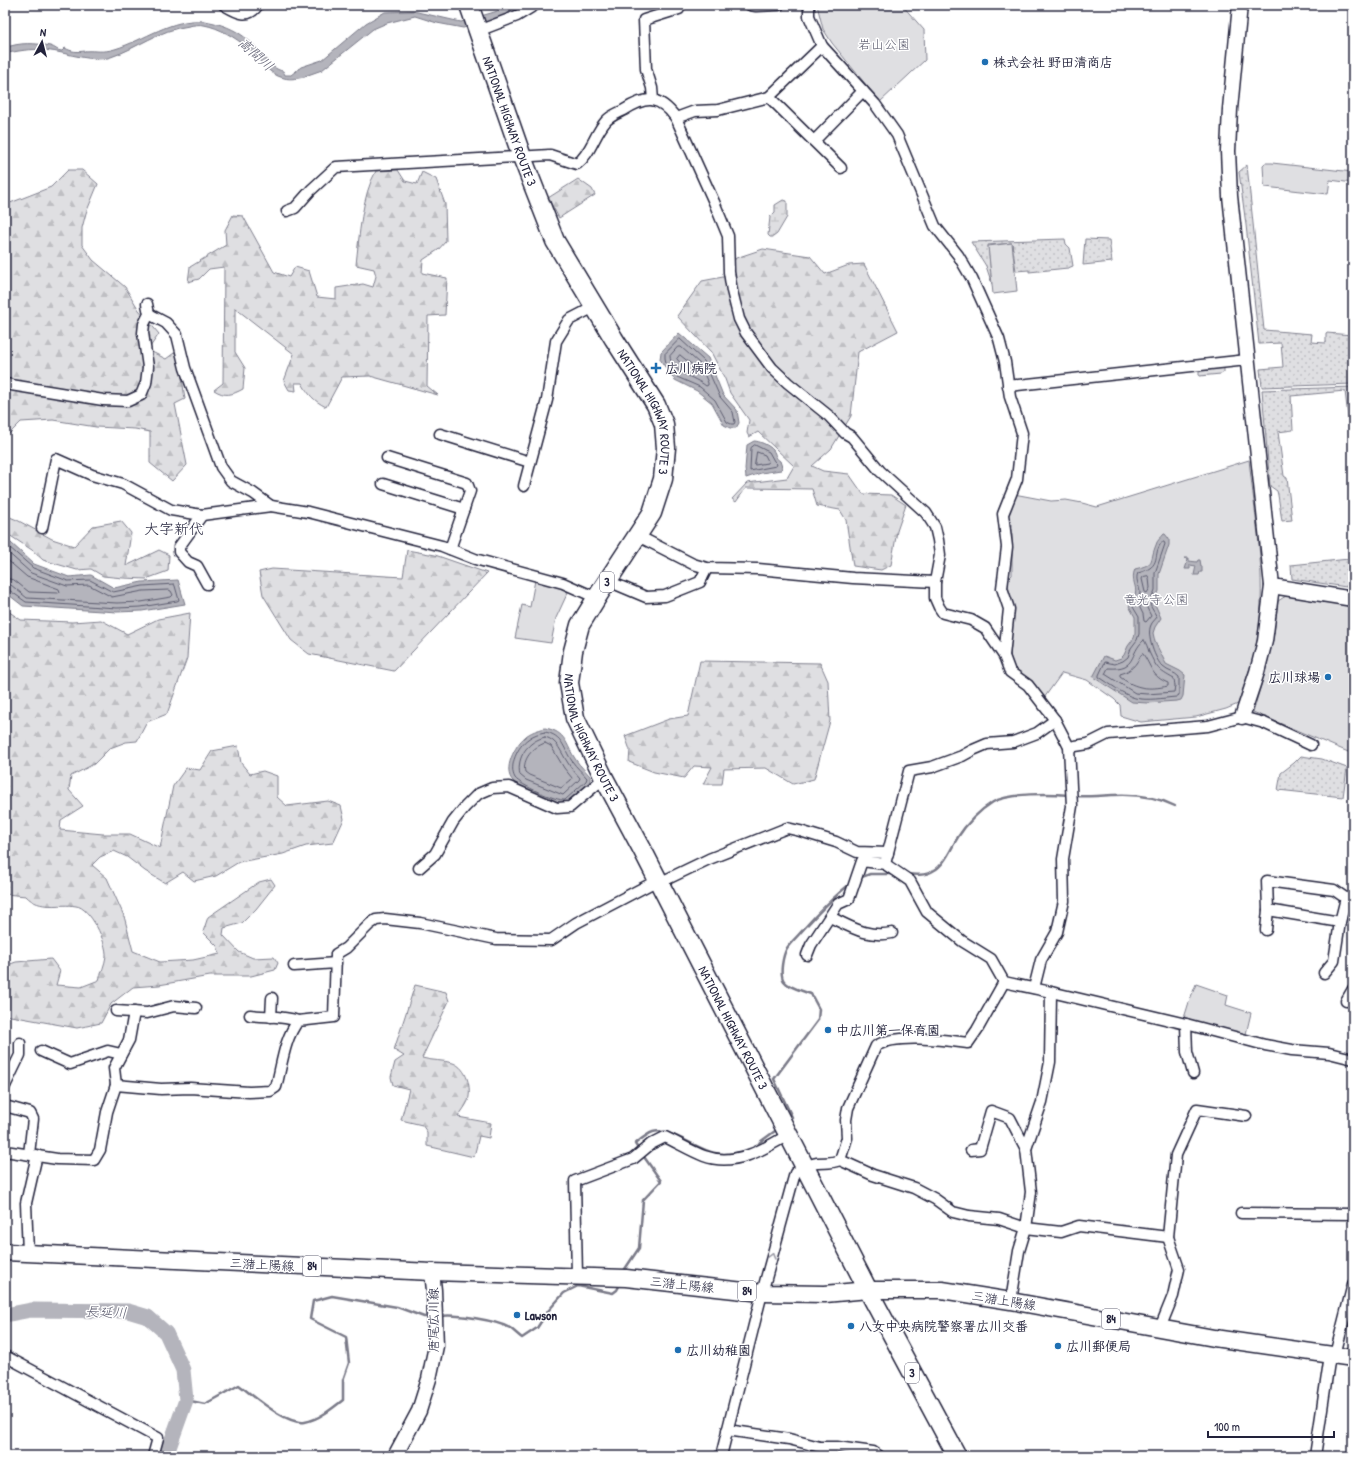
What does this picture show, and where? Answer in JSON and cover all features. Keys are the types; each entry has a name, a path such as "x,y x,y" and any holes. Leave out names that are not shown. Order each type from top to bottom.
{"highway":[{"name":"NATIONAL HIGHWAY ROUTE 3","path":"474,19 522,157 554,241 656,404 664,424 666,448 663,479 652,513 580,625 573,651 569,683 575,718 604,778 868,1290 957,1456"}],"main road":[{"name":"三潴上陽線","path":"5,1252 432,1272 622,1278 762,1293 826,1294 868,1290 942,1290 1214,1338 1353,1358"}],"street":[{"path":"224,5 237,13 249,14 256,9 258,5"},
{"path":"474,19 517,16 535,5"},
{"path":"653,100 652,88 646,69 644,20 678,9 678,5"},
{"path":"750,5 779,5"},
{"path":"809,5 809,16 822,46 875,104 897,135 935,226 958,255 972,280 999,339 1005,362 1010,397 1022,433 1017,479 1003,514 1007,547 1002,588 1009,609 1004,656"},
{"path":"1240,5 1230,109 1228,151 1230,196 1272,586 1265,641 1257,672 1242,717"},
{"path":"676,118 695,111 718,110 769,97 822,46"},
{"path":"814,141 863,91"},
{"path":"769,97 841,168"},
{"path":"287,211 295,208 311,190 336,167 550,155 577,164 584,159 597,133 607,120 636,102 653,100 668,107 676,118 728,236 729,272 732,292 739,319 746,333 772,368 829,416 845,433 852,437 880,471 926,513 935,526 940,555 935,582 935,598 938,607 943,612 971,620 985,628 1004,656 1010,672 1028,685 1055,720 1069,747 1072,806 1063,859 1064,901 1057,932 1041,960 1034,988"},
{"path":"524,486 547,400 556,341 569,320 594,307"},
{"path":"5,384 103,400 128,401 141,394 146,383 148,367 143,333 148,309 166,323 177,335 185,368 221,467 231,481 253,493 271,506"},
{"path":"1008,386 1247,360"},
{"path":"440,434 530,462"},
{"path":"387,458 467,483 470,491 450,549"},
{"path":"42,528 56,459 92,475 123,484 171,510 202,515 271,506 308,512 450,549 475,559 563,583 597,598"},
{"path":"383,484 464,509"},
{"path":"202,515 179,547 179,552 188,562 197,566 207,584"},
{"path":"638,536 693,564 707,568 758,569 853,578 935,582"},
{"path":"608,581 646,597 665,596 700,582 707,568"},
{"path":"1272,586 1353,599"},
{"path":"1069,747 1088,744 1108,734 1208,726 1242,717 1264,723 1311,745"},
{"path":"885,864 909,771 932,767 962,756 987,744 1013,742 1037,733 1055,720"},
{"path":"419,868 435,854 452,822 478,794 492,788 509,787 557,808 570,807 604,778"},
{"path":"250,1015 298,1020 334,1017 336,954 346,948 376,920 385,919 404,921 496,939 551,940 576,923 658,881 787,828 836,842 857,852 888,853"},
{"path":"807,955 811,945 838,904 849,899 862,861 885,864 910,881 927,912 962,941 991,959 1004,982 1186,1024 1265,1045 1292,1050 1329,1053 1353,1059"},
{"path":"1266,930 1268,910 1267,881 1334,890 1350,899 1340,922 1334,961 1324,973"},
{"path":"1268,910 1340,922"},
{"path":"830,917 864,933 892,933"},
{"path":"294,966 336,963"},
{"path":"721,1456 762,1293 795,1173 816,1163 831,1164 840,1160 847,1138 846,1120 848,1108 876,1046 881,1042 910,1038 968,1042 977,1030 1004,982"},
{"path":"1346,1001 1353,989"},
{"path":"1026,1149 1042,1102 1050,1062 1052,992"},
{"path":"271,1017 272,998"},
{"path":"116,1011 147,1013 174,1006 196,1008"},
{"path":"5,1151 33,1154 57,1159 94,1160 100,1150 107,1112 116,1086 114,1068 129,1040 134,1012"},
{"path":"116,1086 161,1089 190,1088 249,1092 270,1091 276,1087 288,1039 292,1028 298,1020"},
{"path":"1186,1024 1187,1052 1193,1073"},
{"path":"5,1086 20,1055 20,1043"},
{"path":"41,1051 70,1064 108,1051 121,1054"},
{"path":"5,1106 30,1113 33,1119 33,1154 26,1203 28,1253"},
{"path":"1160,1328 1173,1296 1179,1269 1168,1237 1176,1155 1197,1109 1246,1116"},
{"path":"971,1150 980,1149 991,1111 1010,1118 1026,1149 1031,1192 1026,1228 1019,1251 1011,1301"},
{"path":"577,1276 575,1181 633,1159 651,1144 665,1137 705,1157 727,1160 741,1158 763,1150 788,1135"},
{"path":"840,1160 873,1175 914,1188 953,1212 968,1216 999,1219 1026,1228 1061,1232 1079,1226 1168,1237"},
{"path":"1241,1213 1353,1214"},
{"name":"唐尾広川線","path":"395,1456 419,1411 429,1379 436,1346 432,1272"},
{"path":"1315,1456 1332,1355 1353,1284"},
{"path":"5,1356 158,1438 153,1456"},
{"path":"728,1430 789,1439 820,1447 837,1447 873,1452 879,1456"}],"green space":[{"name":"岩山公園","path":"817,5 902,5 924,30 925,60 880,102 832,43 823,29"},
{"path":"1265,163 1353,172 1353,183 1330,180 1328,194 1265,187 1263,165"},
{"path":"1247,165 1264,330 1312,334 1311,342 1326,343 1326,333 1353,335 1353,384 1262,387 1260,369 1283,367 1281,343 1259,344 1239,172"},
{"path":"68,170 82,170 98,184 86,213 82,228 82,245 93,260 125,287 139,310 159,334 148,350 166,359 178,350 185,399 175,404 187,465 172,481 150,463 150,432 135,429 96,427 53,420 21,422 5,438 5,205 51,187"},
{"path":"398,170 405,181 417,184 422,172 436,179 445,204 446,241 438,250 423,260 422,273 447,278 445,315 428,316 427,386 438,395 370,376 342,377 326,407 312,397 302,383 295,383 296,391 289,390 284,381 294,354 235,308 235,352 245,368 243,389 235,393 228,394 222,394 214,390 223,383 224,267 209,269 199,279 188,282 190,267 226,245 225,230 233,215 243,216 274,272 289,277 295,267 309,271 317,297 336,299 336,288 363,284 373,287 376,276 374,269 356,265 364,204 371,181 376,171"},
{"path":"578,179 592,189 595,195 559,218 548,198"},
{"path":"783,200 787,201 787,217 777,234 770,237 768,235 770,217 775,212 775,205"},
{"path":"1065,239 1066,244 1070,248 1073,266 1068,268 1029,272 1029,270 1016,271 1012,243 988,245 992,284 986,266 971,242"},
{"path":"1085,239 1109,240 1112,262 1083,265"},
{"path":"1012,243 1017,291 993,294 988,246"},
{"path":"763,249 810,256 825,274 849,265 864,264 898,331 858,352 851,416 831,449 812,466 823,471 849,474 863,494 891,495 906,505 897,531 891,565 881,570 853,566 846,520 840,510 817,506 812,489 746,488 736,502 732,499 747,483 787,478 794,466 758,432 749,437 747,433 749,420 730,393 725,379 711,352 677,316 702,281 723,277 736,258"},
{"path":"1224,368 1224,372 1221,374 1199,376 1199,371"},
{"path":"1353,387 1353,461 1345,391 1291,396 1293,430 1278,432 1284,476 1287,478 1292,520 1282,521 1277,491 1270,486 1262,390"},
{"name":"竜光寺公園","path":"1249,460 1259,547 1261,590 1258,634 1255,652 1238,704 1226,709 1196,717 1141,722 1121,716 1120,705 1087,680 1062,673 1044,698 1015,671 1010,656 1013,613 1007,580 1012,575 1012,524 1007,523 1010,504 1014,494 1051,501 1066,500 1097,507"},
{"path":"5,515 52,539 74,546 93,526 121,521 131,533 126,566 159,550 169,555 168,571 146,579 123,578 103,576 91,569 77,570 43,560 32,550 9,535 5,530"},
{"path":"407,550 435,555 487,573 394,671 309,654 291,640 263,595 259,572 272,569 403,577"},
{"path":"1349,559 1353,579 1353,588 1292,579 1291,565"},
{"path":"535,580 559,586 568,592 556,618 551,643 515,638 522,605 530,607"},
{"path":"1289,594 1353,606 1353,754 1253,712 1266,669 1274,634 1278,601"},
{"path":"5,609 21,620 72,622 101,620 127,634 158,619 190,613 187,658 167,714 147,722 137,741 126,742 110,748 94,764 71,776 69,790 83,806 61,820 60,830 103,834 130,834 160,848 173,786 186,768 200,770 212,751 238,746 241,763 250,774 263,771 277,776 277,797 287,806 328,801 341,806 344,819 333,843 306,846 283,854 239,862 216,876 194,881 183,872 165,883 145,871 127,857 114,851 100,857 92,865 107,878 124,916 133,951 160,962 193,960 220,954 217,946 203,932 208,917 259,882 271,879 275,885 256,909 242,923 224,928 223,935 239,952 253,958 274,957 278,963 275,970 251,976 210,976 159,985 133,987 111,1004 101,1023 77,1028 5,1015 5,966 16,962 51,959 60,971 56,985 81,987 99,980 104,965 106,950 97,926 87,912 81,908 70,905 43,905 31,901 26,896 5,894"},
{"path":"700,661 820,663 828,681 830,721 814,779 793,784 766,768 724,769 722,784 703,784 712,767 694,766 684,778 654,772 629,762 630,750 625,736 669,719 688,716"},
{"path":"1301,756 1322,759 1347,768 1343,797 1278,790 1281,773"},
{"path":"1196,984 1228,995 1226,1005 1251,1013 1246,1034 1241,1035 1185,1021 1184,1018"},
{"path":"415,985 446,992 449,1001 422,1058 453,1063 462,1069 469,1085 469,1096 467,1103 458,1117 491,1123 489,1138 479,1136 474,1157 427,1146 427,1132 422,1125 401,1120 409,1089 393,1085 391,1077 395,1062 404,1056 394,1050"}],"water":[{"name":"高間川","path":"512,5 519,5 509,12 507,16 463,28 437,23 415,16 387,23 373,29 322,70 305,77 294,79 278,76 268,70 247,47 227,33 210,26 202,25 178,28 168,31 121,53 104,59 81,57 40,50 8,53 5,56 5,48 22,44 45,45 62,51 65,48 77,52 110,50 126,45 169,26 192,21 204,21 216,23 243,36 273,66 283,71 285,75 291,75 301,67 322,60 366,23 385,12 413,11 461,22 501,10"},
{"path":"679,333 708,358 723,395 737,410 739,423 736,428 730,428 724,425 712,403 697,391 675,380 660,359 661,352"},
{"path":"754,441 769,446 773,450 777,459 780,461 782,467 781,470 761,473 746,478 745,469 747,445"},
{"path":"1164,534 1169,539 1169,545 1159,574 1159,591 1154,602 1161,618 1153,633 1155,642 1166,664 1185,675 1183,696 1181,700 1177,701 1147,703 1132,702 1093,677 1104,656 1115,660 1121,658 1134,638 1135,617 1129,606 1136,592 1133,577 1135,569 1146,566 1151,562 1158,540"},
{"path":"5,540 11,543 34,564 69,577 91,575 114,588 142,582 178,580 185,604 142,611 117,612 23,606 5,592"},
{"path":"1185,558 1189,558 1189,561 1197,562 1200,560 1202,572 1200,572 1199,575 1194,575 1196,566 1190,565 1190,569 1185,569 1188,560"},
{"path":"545,728 558,732 562,736 576,760 590,776 590,783 567,804 561,804 529,792 513,781 510,776 509,764 517,746 527,735"}],"waterway":[{"path":"906,874 916,875 930,873 941,865 969,822 993,802 1019,795 1069,795"},
{"path":"1073,796 1137,796 1161,800 1175,806"},
{"path":"859,878 870,874 893,874"},
{"path":"792,1117 774,1079 818,1020 819,1009 811,994 793,987 784,981 782,974 783,960 787,948 812,919 850,884"},
{"path":"639,1150 635,1144 651,1133 660,1131 715,1153 728,1154 740,1152"},
{"path":"756,1148 760,1142 775,1131"},
{"path":"623,1272 639,1248 643,1200 661,1181 642,1154"},
{"path":"440,1316 466,1317 495,1322 510,1328 522,1338 537,1328 548,1311 564,1293 578,1286 613,1293 617,1290 621,1283"},
{"path":"186,1400 205,1404 239,1385 280,1415 297,1422 310,1421 325,1413 343,1400 343,1380 349,1363 346,1337 310,1319 313,1301 332,1296 397,1307 424,1317 431,1317"},
{"name":"長延川","path":"5,1315 31,1310 128,1311 148,1317 166,1333 183,1370 186,1400 166,1456"}],"place":[{"name":"株式会社 野田清商店","path":"985,62"},
{"name":"広川病院","path":"656,368"},
{"name":"広川球場","path":"1328,677"},
{"name":"中広川第一保育園","path":"828,1030"},
{"name":"Lawson","path":"517,1315"},
{"name":"八女中央病院警察署広川交番","path":"851,1326"},
{"name":"広川郵便局","path":"1058,1346"},
{"name":"広川幼稚園","path":"678,1350"}],"district":[{"name":"大字新代","path":"174,529"}]}
